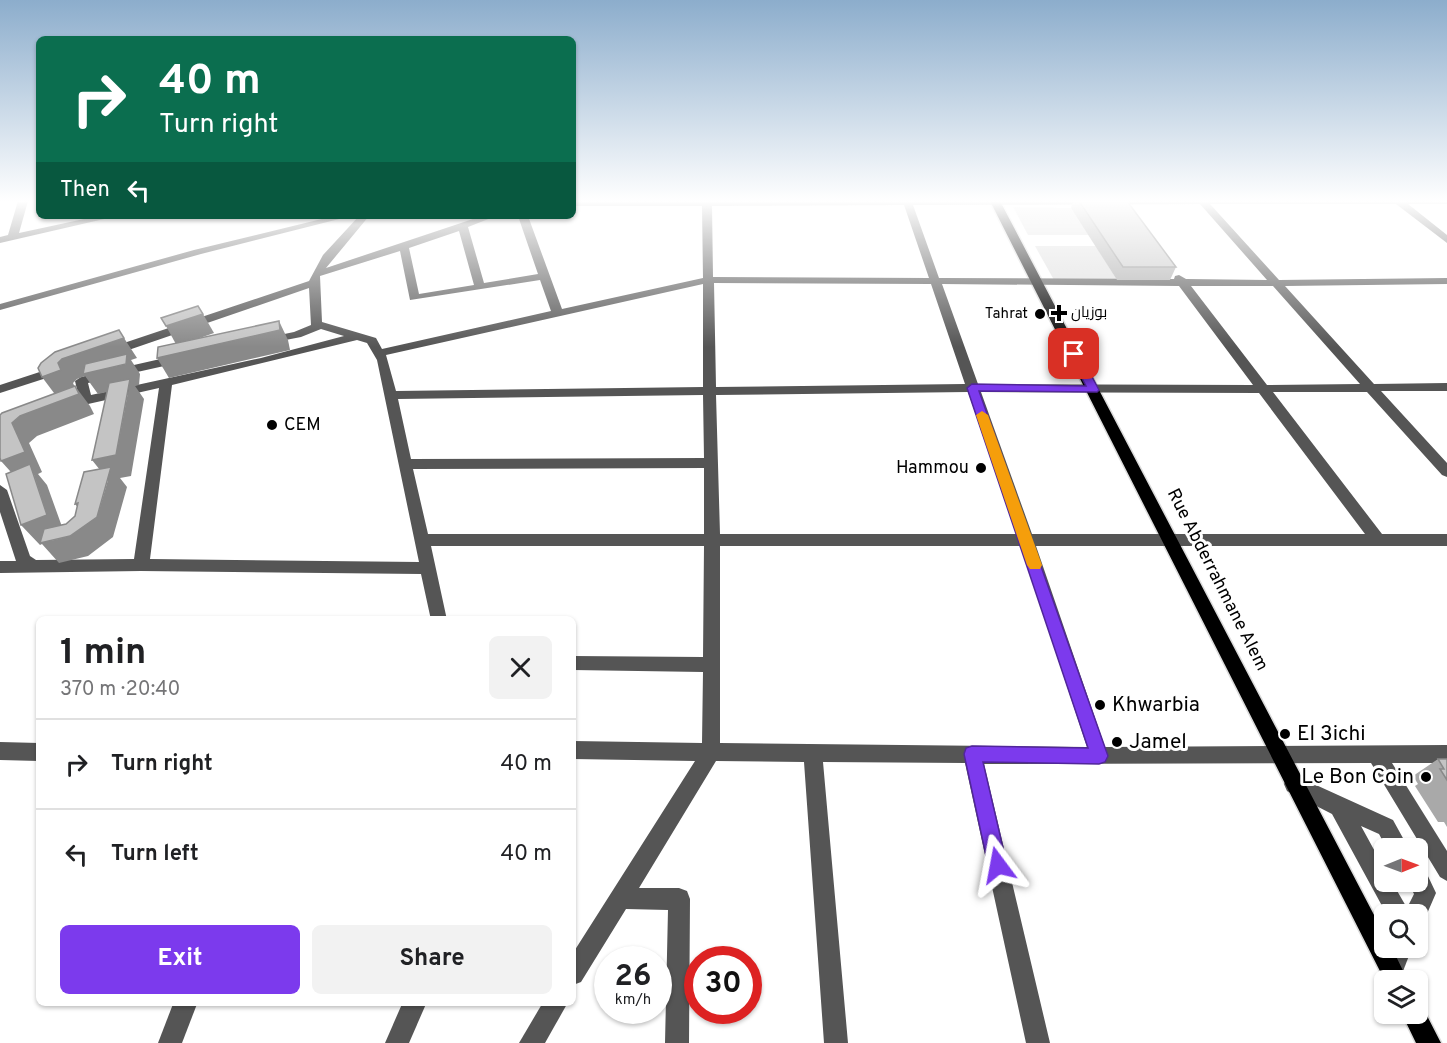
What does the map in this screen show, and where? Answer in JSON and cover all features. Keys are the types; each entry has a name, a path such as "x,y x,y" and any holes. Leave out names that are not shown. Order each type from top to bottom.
{"main road":[{"name":"Rue Abderrahmane Alem","path":"1019,250 1391,970"},
{"path":"1419,1024 1429,1043"}],"street":[{"path":"0,307 208,250"},
{"path":"334,250 327,257 316,279 316,324 372,341 383,360 438,616"},
{"path":"99,356 394,250"},
{"path":"405,250 414,298 544,276"},
{"path":"470,250 480,287"},
{"path":"535,250 558,315"},
{"path":"576,969 711,752 712,540 708,250"},
{"path":"924,250 1099,756"},
{"path":"1246,250 1445,468"},
{"path":"1169,265 1377,539"},
{"path":"379,353 708,280 1276,283 1447,281"},
{"path":"252,344 297,335 321,325"},
{"path":"53,409 166,384 356,337"},
{"path":"86,400 81,381 196,356"},
{"path":"0,389 77,363"},
{"path":"141,566 166,384"},
{"path":"390,395 972,388 1093,390 1447,387"},
{"path":"405,464 710,463"},
{"path":"0,490 23,559 32,566"},
{"path":"421,540 1025,538 1171,541 1447,540"},
{"path":"0,567 427,568"},
{"path":"576,663 711,665"},
{"path":"576,750 1099,756 1278,753 1447,754"},
{"path":"0,751 36,752"},
{"path":"813,754 836,1043"},
{"path":"972,754 1038,1043"},
{"path":"1376,754 1447,870"},
{"path":"1294,784 1386,827 1393,838"},
{"path":"1339,807 1392,904"},
{"path":"620,898 679,899 676,1043"},
{"path":"170,1043 184,1006"},
{"path":"397,1043 413,1006"},
{"path":"531,1043 554,1006"}],"shaded area":[{"path":"1037,250 1098,250 1117,280 1054,280"}],"building":[{"path":"1111,250 1163,250 1176,267 1123,267"},
{"path":"198,306 203,314 166,326 161,318"},
{"path":"279,321 280,330 157,358 158,347"},
{"path":"119,330 124,338 62,359 58,363 61,370 42,377 38,368 55,352"},
{"path":"127,354 126,364 83,374 85,364"},
{"path":"130,379 116,455 92,460 109,383"},
{"path":"75,386 79,394 20,416 12,423 25,452 1,461 0,415"},
{"path":"30,464 47,515 21,525 6,474"},
{"path":"111,467 97,517 70,536 40,543 44,529 66,524 75,516 78,503 75,504 84,472"},
{"path":"1438,759 1447,759 1447,780 1440,769 1444,769"}],"slow traffic":[{"path":"982,415 1035,565"}],"place":[{"name":"بوزيان","path":"1059,313"},
{"name":"Tahrat","path":"1040,314"},
{"name":"CEM","path":"272,425"},
{"name":"Hammou","path":"981,468"},
{"name":"Khwarbia","path":"1100,705"},
{"name":"El 3ichi","path":"1285,734"},
{"name":"Jamel","path":"1117,742"},
{"name":"Le Bon Coin","path":"1426,777"}],"route":[{"path":"998,865 972,754 1099,756 972,388 1093,390 1074,354"}]}
